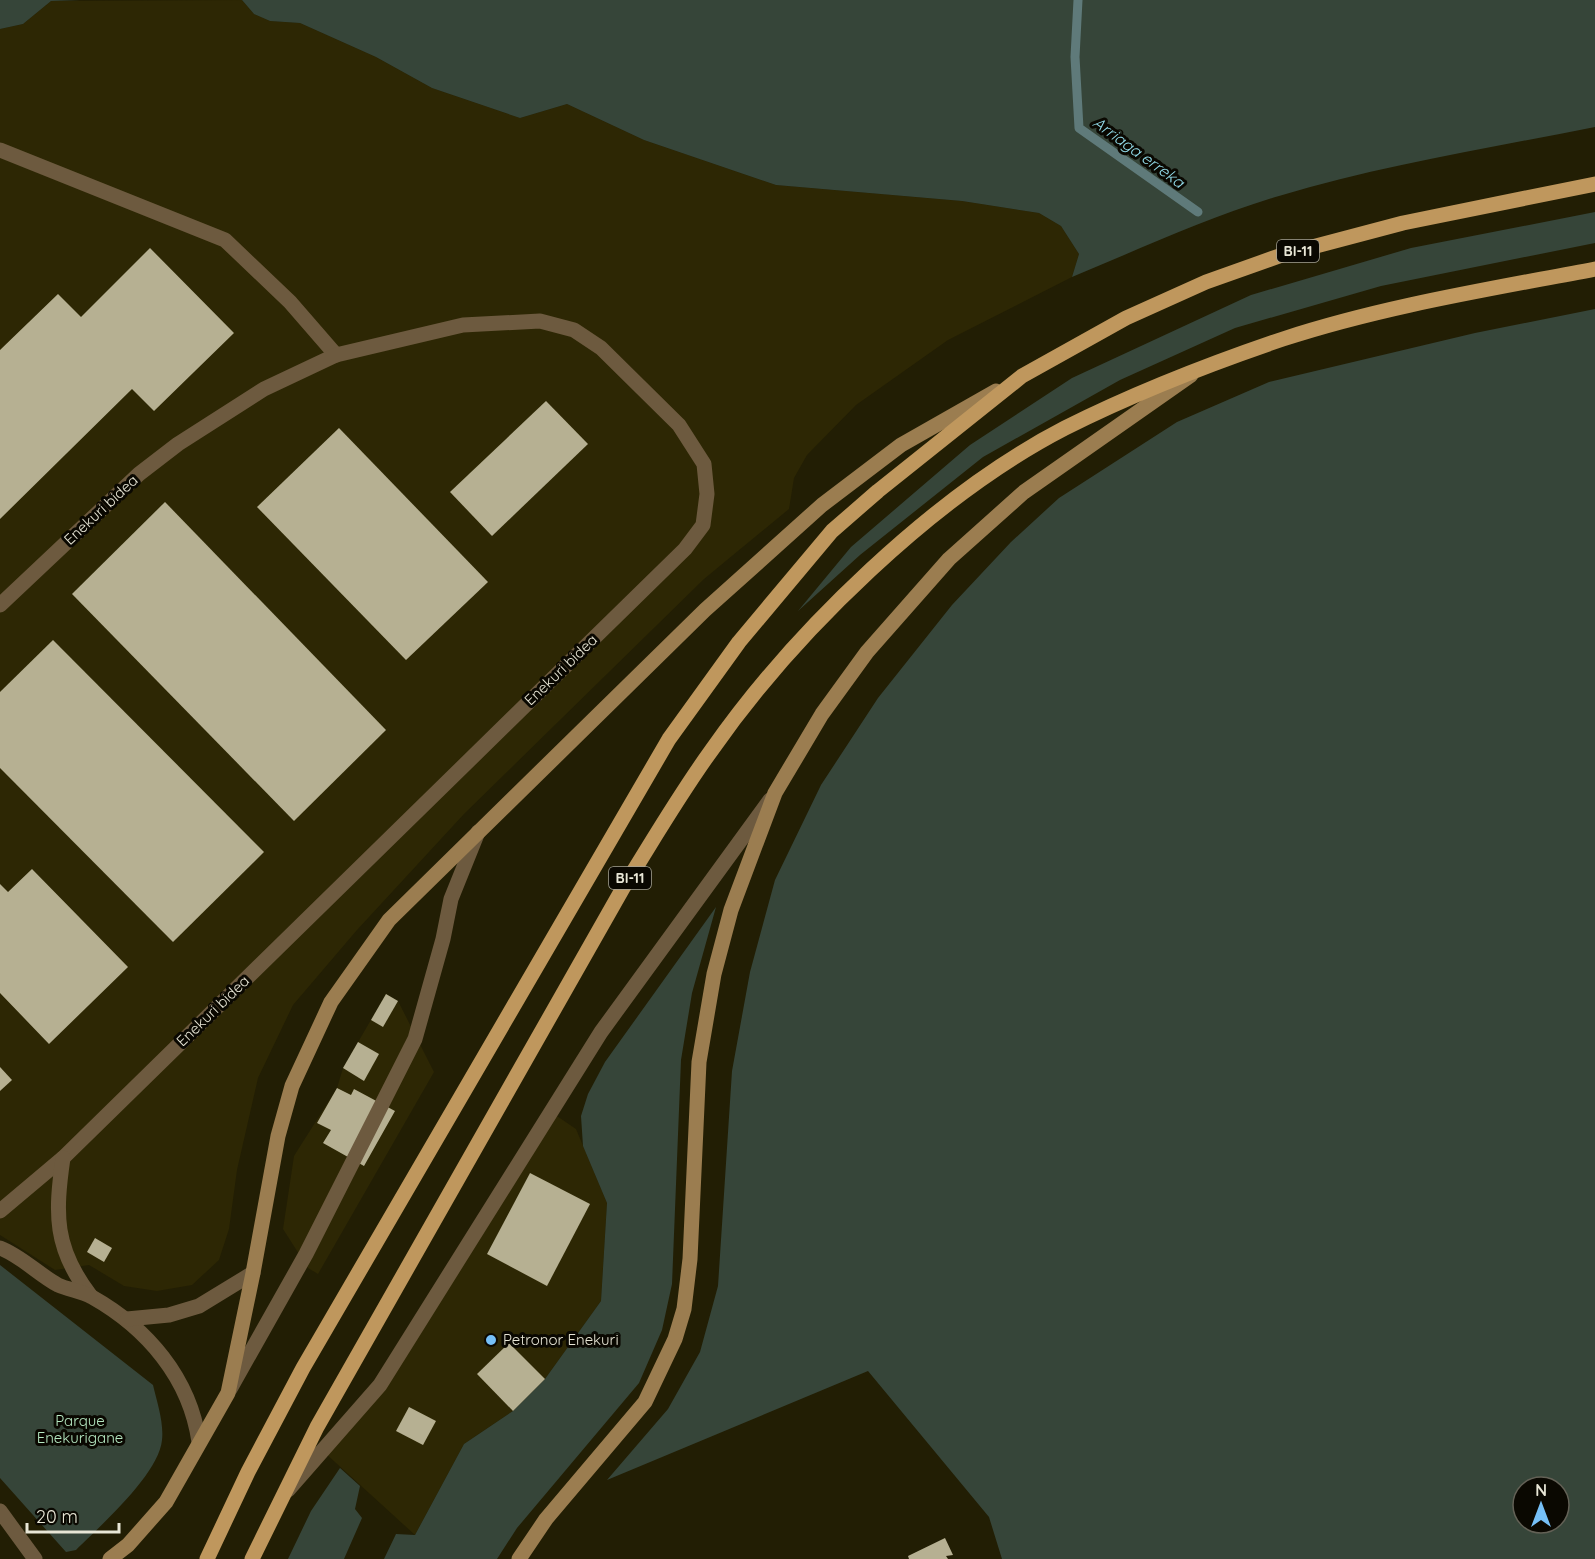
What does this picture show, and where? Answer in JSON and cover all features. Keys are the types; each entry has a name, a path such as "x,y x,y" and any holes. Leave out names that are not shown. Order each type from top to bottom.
{"main road":[{"name":"BI-11","path":"207,1559 248,1472 303,1368 669,739 739,642 832,531 878,491 1022,376 1126,318 1206,282 1282,255 1403,223 1595,184"},
{"name":"BI-11","path":"252,1559 322,1417 623,888 711,749 762,685 808,633 879,563 969,491 1064,429 1198,370 1285,339 1380,312 1595,269"}],"street":[{"path":"0,150 225,240 290,302 336,355"},
{"name":"Enekuri bidea","path":"0,604 139,474 178,444 264,389 336,355 463,325 540,321 574,330 601,348 679,425 704,464 707,494 703,525 685,549 63,1158 0,1212"},
{"path":"280,1499 380,1385 601,1032 775,793 822,714 867,652 949,559 1024,492 1198,370"},
{"path":"228,1393 278,1136 292,1086 331,1002 389,920 705,610 822,505 901,445 1022,376"},
{"path":"519,1559 546,1520 645,1402 675,1340 684,1309 690,1259 699,1062 714,974 731,910 775,793"},
{"path":"110,1559 128,1545 166,1502 306,1254 415,1039 443,939 451,899 478,832"},
{"path":"63,1158 57,1203 58,1230 74,1274 90,1295"},
{"path":"0,1248 59,1285 90,1295 128,1319 164,1356 196,1422 200,1442"},
{"path":"128,1319 169,1315 200,1306 253,1273"},
{"path":"0,1511 35,1559"}],"shaded area":[{"path":"242,0 254,14 270,21 300,23 376,57 432,88 520,118 567,104 644,140 776,185 962,201 1039,213 1061,226 1079,254 1072,277 948,340 856,405 807,455 794,478 789,509 704,579 464,814 357,930 293,1005 258,1078 237,1170 229,1229 219,1260 192,1285 157,1291 124,1286 89,1265 55,1270 0,1235 0,29 23,24 51,1"},
{"path":"386,994 398,1001 434,1072 318,1274 308,1268 283,1229 294,1156 337,1088 343,1068"},
{"name":"Petronor Enekuri","path":"551,1112 576,1129 607,1203 601,1301 545,1379 513,1411 464,1444 415,1535 324,1452 380,1385"}],"green space":[{"path":"0,0 81,0 51,1 23,24 0,29"},
{"path":"242,0 1595,0 1595,127 1397,166 1279,196 1200,223 1072,277 1079,254 1061,226 1039,213 962,201 776,185 644,140 567,104 520,118 432,88 376,57 300,23 270,21 254,14"},
{"path":"1595,212 1595,243 1381,286 1235,328 1120,380 983,457 860,555 798,611 851,547 970,445 1072,378 1251,295 1411,248"},
{"path":"1595,309 1595,1559 1002,1559 989,1517 868,1371 607,1480 668,1409 700,1352 718,1286 732,1071 750,972 775,880 821,785 878,698 952,605 1011,542 1059,498 1177,422 1269,382 1475,333"},
{"path":"716,907 692,993 681,1060 672,1284 662,1330 639,1383 517,1528 497,1559 384,1559 396,1534 415,1535 464,1444 513,1411 545,1379 601,1301 607,1203 583,1146 581,1116 588,1094 605,1062"},
{"name":"Parque Enekurigane","path":"0,1265 153,1385 162,1427 162,1440 158,1454 151,1468 127,1499 76,1550 66,1552 0,1478"},
{"path":"340,1468 360,1486 355,1509 362,1518 344,1559 288,1559 311,1511"}],"building":[{"path":"150,248 234,333 154,411 132,389 0,519 0,350 58,294 81,317"},
{"path":"546,401 588,444 492,536 450,492"},
{"path":"339,428 488,582 406,660 257,507"},
{"path":"165,502 386,730 294,821 72,594"},
{"path":"53,640 264,852 173,942 0,768 0,692"},
{"path":"32,869 128,967 49,1044 0,993 0,884 8,892"},
{"path":"386,994 398,1001 383,1027 371,1020"},
{"path":"358,1042 379,1054 364,1081 343,1068"},
{"path":"0,1067 12,1080 0,1091"},
{"path":"337,1088 351,1095 354,1089 395,1111 364,1166 323,1143 331,1130 317,1123"},
{"path":"530,1173 590,1204 547,1286 487,1254"},
{"path":"95,1238 112,1248 104,1262 87,1252"},
{"path":"509,1343 545,1379 513,1411 477,1374"},
{"path":"409,1407 436,1421 423,1445 396,1431"},
{"path":"945,1538 953,1555 946,1556 948,1559 909,1559 908,1556"}],"waterway":[{"name":"Arriaga erreka","path":"1078,0 1075,57 1079,128 1198,212"}],"place":[{"name":"Petronor Enekuri","path":"491,1340"}]}
